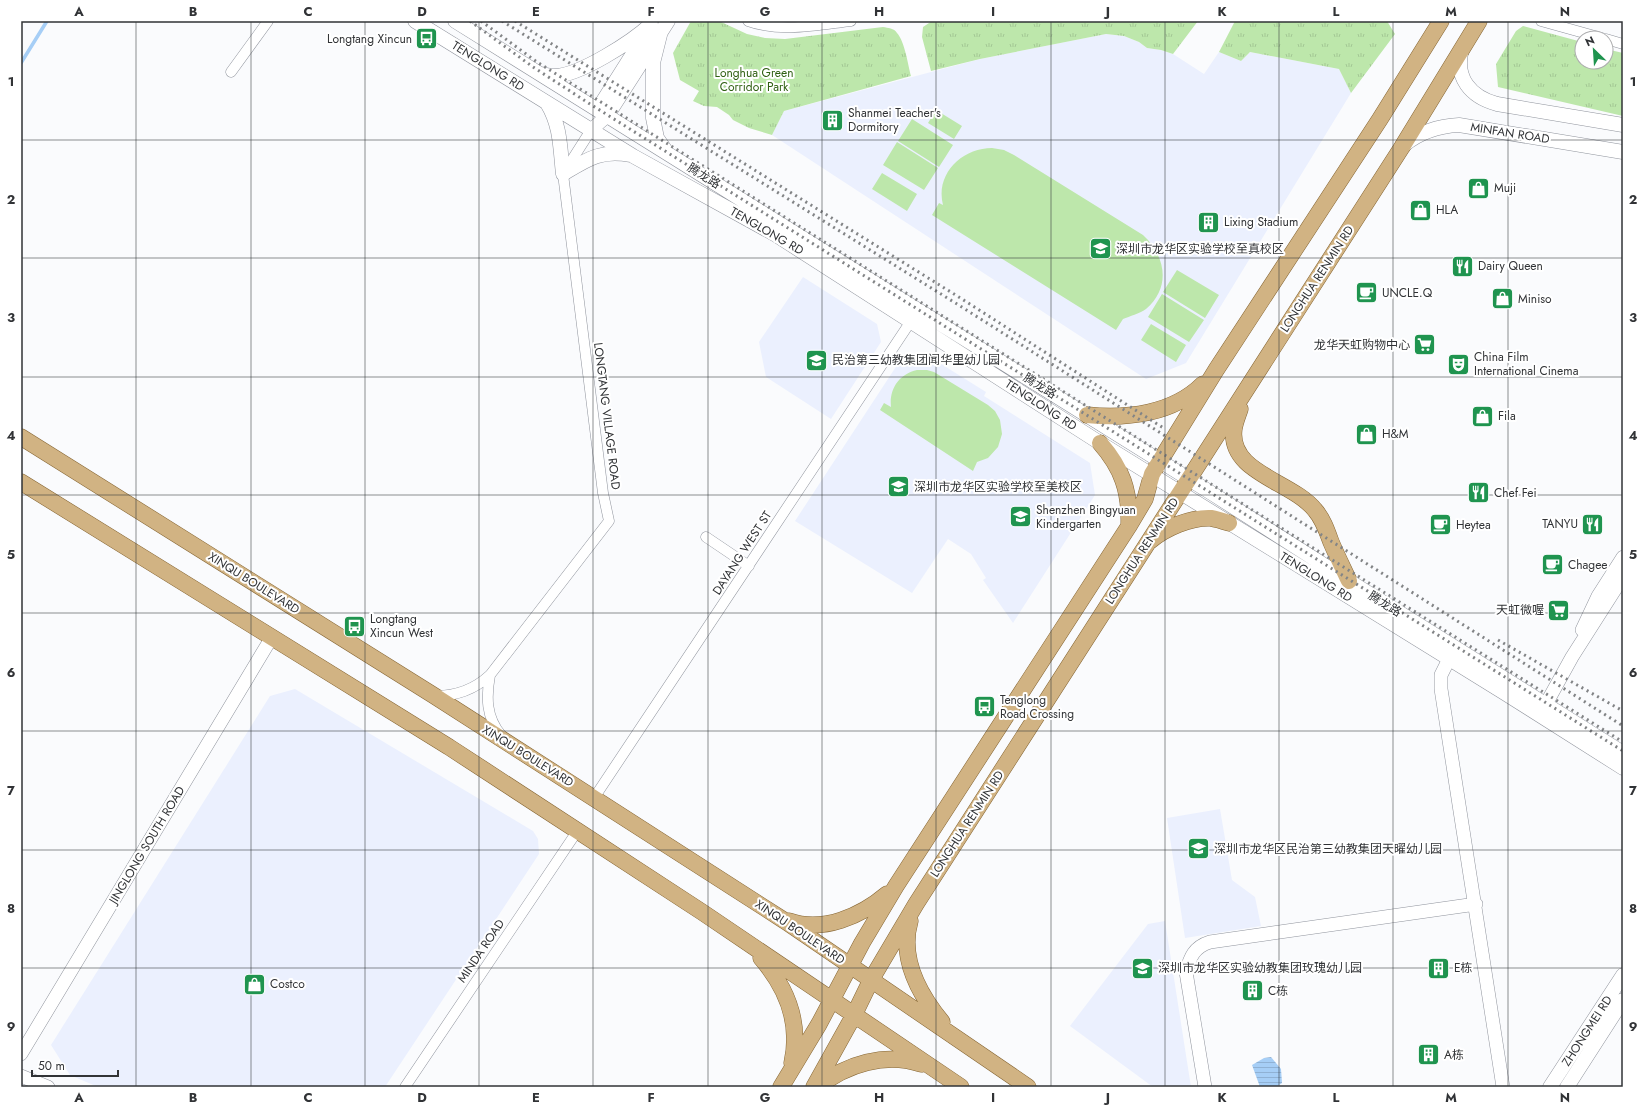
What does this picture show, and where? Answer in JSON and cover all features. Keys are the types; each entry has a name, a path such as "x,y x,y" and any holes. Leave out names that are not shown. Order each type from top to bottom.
{"main road":[{"name":"TENGLONG RD","path":"415,21 633,156 776,235 1100,443 1449,659 1620,756"},
{"name":"腾龙路","path":"455,21 1088,415 1546,704 1620,756"},
{"name":"LONGHUA RENMIN RD","path":"784,1083 833,1000 850,966 896,886 1128,526 1145,499 1152,474 1216,370 1380,119 1441,21"},
{"name":"LONGHUA RENMIN RD","path":"814,1087 854,1015 871,980 916,904 1402,147 1479,21"},
{"path":"541,74 554,76 575,71 624,46 658,24"},
{"path":"602,112 658,24"},
{"path":"658,24 653,63 653,118 657,138 667,153"},
{"path":"1462,50 1460,64 1462,76 1471,90 1481,98 1497,104 1623,125"},
{"path":"546,102 554,115 559,131 563,174 588,158 608,154 633,156"},
{"name":"MINFAN ROAD","path":"1402,147 1417,136 1426,132 1443,126 1459,124 1623,152"},
{"path":"1088,415 1112,417 1158,410 1171,405 1195,391 1216,370"},
{"path":"1250,383 1234,424 1234,438 1237,451 1244,462 1249,466 1293,491 1310,504 1322,519 1349,581"},
{"name":"XINQU BOULEVARD","path":"21,437 594,798 778,917 1028,1087"},
{"path":"1100,443 1111,455 1124,482 1128,503 1128,526"},
{"path":"21,482 104,535 449,747 578,830 961,1087"},
{"path":"1148,543 1169,529 1199,519 1212,518 1229,523"},
{"path":"778,917 804,924 837,922 863,911 881,899 896,886"},
{"path":"916,904 908,927 907,952 909,964 920,991 938,1018 954,1036"},
{"path":"747,944 776,977 790,1009 796,1032 795,1044 784,1083"},
{"name":"ZHONGMEI RD","path":"1550,1087 1623,975"},
{"name":"ZHONGMEI RD","path":"1567,1087 1623,1000"},
{"path":"818,1087 846,1069 872,1061 910,1061 933,1068"}],"street":[{"path":"231,72 268,21"},
{"path":"748,21 763,25 790,27 851,21"},
{"path":"1542,21 1574,30"},
{"path":"563,174 602,112"},
{"name":"LONGTANG VILLAGE ROAD","path":"433,696 446,696 467,690 476,686 490,675 609,521 604,493 563,174"},
{"name":"DAYANG WEST ST","path":"594,798 911,321"},
{"path":"706,537 749,566"},
{"path":"1572,657 1593,606 1623,557"},
{"path":"1546,704 1572,657 1623,577"},
{"name":"JINGLONG SOUTH ROAD","path":"21,1054 272,637"},
{"path":"1449,659 1442,675 1441,689 1476,904 1503,1087"},
{"path":"490,675 487,701 490,718 499,733 510,745"},
{"name":"MINDA ROAD","path":"405,1087 578,830"},
{"path":"1205,1087 1186,972 1192,954 1196,948 1210,942 1476,904"},
{"path":"21,1076 48,1087"}],"shaded area":[{"name":"深圳市龙华区实验学校至真校区","path":"1106,34 1124,36 1139,42 1147,48 1173,54 1204,74 1219,52 1241,61 1250,52 1339,69 1351,93 1186,363 1146,379 772,135 784,111 980,59"},
{"name":"民治第三幼教集团闻华里幼儿园","path":"803,277 877,324 881,342 831,419 766,377 759,342"},
{"name":"深圳市龙华区实验学校至美校区","path":"922,352 986,392 984,396 1090,463 1095,495 1013,623 983,580 986,578 971,554 948,539 912,593 795,521 903,356"},
{"path":"295,689 533,831 538,839 539,854 385,1087 98,1087 70,1075 51,1045 270,696"},
{"name":"深圳市龙华区民治第三幼教集团天曜幼儿园","path":"1220,809 1232,880 1255,897 1261,926 1185,938 1167,818"},
{"name":"深圳市龙华区实验幼教集团玫瑰幼儿园","path":"1165,921 1191,1087 1153,1087 1070,1026 1148,924"}],"green space":[{"name":"Longhua Green Corridor Park","path":"691,21 719,21 747,34 765,38 785,39 883,27 893,29 896,31 902,42 911,76 784,111 772,135 749,128 733,120 729,115 717,107 704,106 693,101 699,91 680,80 673,53"},
{"path":"932,21 1198,21 1173,54 1147,48 1139,42 1124,36 1106,34 980,59 931,71 922,37 923,27"},
{"path":"1235,21 1387,21 1395,34 1351,93 1339,69 1250,52 1241,61 1219,52"},
{"path":"1523,26 1574,40 1574,70 1614,70 1614,51 1623,53 1623,116 1498,87 1496,64 1516,31"},
{"path":"936,110 962,126 954,139 928,123"},
{"path":"912,119 953,145 939,167 898,141"},
{"path":"897,142 938,168 924,190 883,165"},
{"path":"992,148 1004,150 1014,155 1143,235 1151,243 1160,261 1162,281 1160,291 1146,309 1123,319 1116,330 932,215 939,203 943,205 943,183 947,173 953,165 961,158 971,153 981,149"},
{"path":"882,173 917,194 907,211 872,189"},
{"path":"1177,270 1219,295 1205,318 1163,292"},
{"path":"1162,294 1204,320 1189,342 1148,317"},
{"path":"1151,324 1186,345 1176,362 1141,340"},
{"path":"917,370 934,372 988,405 995,411 1000,420 1002,434 998,447 988,458 977,462 973,471 880,410 884,403 891,407 892,394 896,383 905,375"}],"water":[{"path":"1271,1057 1281,1069 1282,1083 1276,1087 1260,1087 1252,1065 1264,1058"}],"waterway":[{"path":"21,63 47,21"}],"railway":[{"path":"470,21 533,67 590,104 1623,751"},
{"path":"481,21 537,62 1623,742"},
{"path":"502,21 957,304 1623,726"},
{"path":"515,21 962,299 1165,429"},
{"path":"1498,640 1623,711"}],"place":[{"name":"Longtang Xincun","path":"427,39"},
{"name":"Shanmei Teacher's Dormitory","path":"832,120"},
{"name":"Muji","path":"1479,188"},
{"name":"HLA","path":"1420,210"},
{"name":"Lixing Stadium","path":"1209,222"},
{"name":"深圳市龙华区实验学校至真校区","path":"1101,249"},
{"name":"Dairy Queen","path":"1463,266"},
{"name":"UNCLE.Q","path":"1367,293"},
{"name":"Miniso","path":"1503,299"},
{"name":"龙华天虹购物中心","path":"1425,345"},
{"name":"民治第三幼教集团闻华里幼儿园","path":"816,360"},
{"name":"China Film International Cinema","path":"1458,364"},
{"name":"Fila","path":"1482,416"},
{"name":"H&M","path":"1367,434"},
{"name":"深圳市龙华区实验学校至美校区","path":"899,487"},
{"name":"Chef Fei","path":"1479,493"},
{"name":"Shenzhen Bingyuan Kindergarten","path":"1021,517"},
{"name":"TANYU","path":"1593,524"},
{"name":"Heytea","path":"1441,525"},
{"name":"Chagee","path":"1552,565"},
{"name":"天虹微喔","path":"1559,610"},
{"name":"Longtang Xincun West","path":"354,626"},
{"name":"Tenglong Road Crossing","path":"984,707"},
{"name":"深圳市龙华区民治第三幼教集团天曜幼儿园","path":"1199,849"},
{"name":"深圳市龙华区实验幼教集团玫瑰幼儿园","path":"1143,968"},
{"name":"E栋","path":"1439,968"},
{"name":"Costco","path":"254,984"},
{"name":"C栋","path":"1252,991"},
{"name":"A栋","path":"1429,1055"}]}
